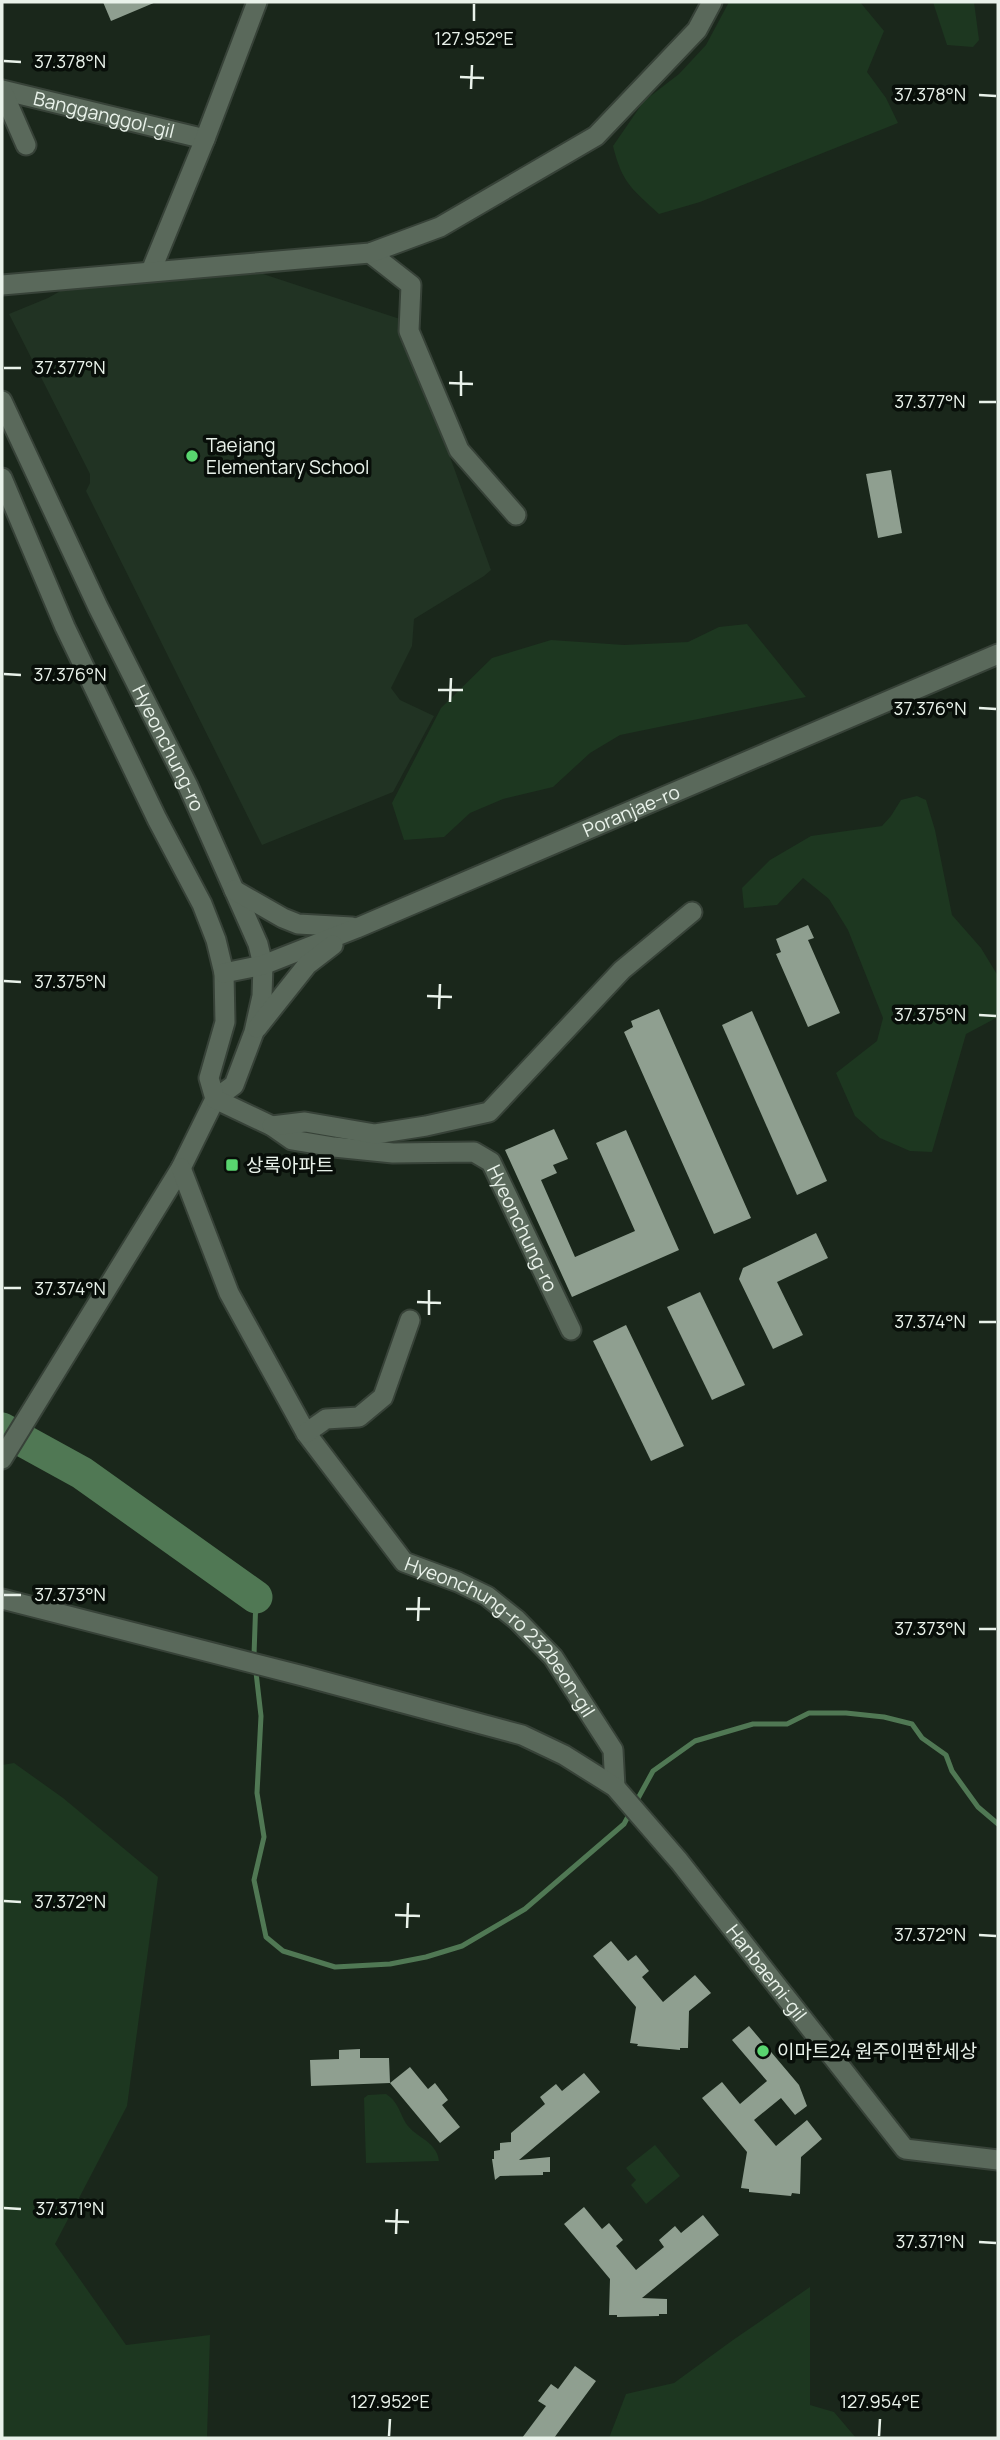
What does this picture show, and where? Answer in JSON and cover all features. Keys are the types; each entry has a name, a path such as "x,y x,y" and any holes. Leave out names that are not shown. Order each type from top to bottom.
{"street":[{"path":"151,271 257,2"},
{"path":"2,285 370,253 440,227 596,136 697,30 712,2"},
{"name":"Bangganggol-gil","path":"2,90 205,139"},
{"name":"Bangganggol-gil","path":"2,90 26,145"},
{"path":"370,253 411,285 409,331 459,450 516,515"},
{"name":"Hyeonchung-ro","path":"2,401 98,607 188,786 258,944 263,965 262,996 254,1032 234,1085 215,1099 181,1168 7,1450"},
{"path":"5,485 37,478"},
{"name":"Hyeonchung-ro","path":"5,485 65,627 157,819 202,904 216,940 224,973 225,1022 209,1078 215,1099 272,1126 292,1140 393,1153 474,1152 491,1162 571,1330"},
{"name":"Poranjae-ro","path":"224,973 263,965 357,928 998,654"},
{"path":"234,890 282,918 298,924 357,928"},
{"path":"272,1126 305,1122 375,1134 489,1112 622,970 692,912"},
{"path":"254,1032 307,965 357,928"},
{"name":"Hyeonchung-ro 232beon-gil","path":"181,1168 229,1293 306,1433 404,1562 487,1596 517,1620 553,1657 613,1751 618,1791"},
{"path":"306,1433 326,1419 359,1417 383,1397 410,1320"},
{"path":"2,1599 303,1675 522,1735 564,1755 618,1791"},
{"name":"Hanbaemi-gil","path":"618,1791 679,1861 905,2149 998,2160"}],"shaded area":[{"path":"729,2 860,2 884,31 867,72 886,98 898,123 700,202 659,214 624,177 613,146 644,101 679,74 706,45"},
{"path":"933,2 974,2 979,40 973,47 947,45"},
{"path":"254,271 400,319 491,570 414,619 412,646 391,688 400,700 434,716 393,792 262,845 86,491 90,474 9,314 71,285"},
{"path":"747,624 806,697 620,735 590,753 553,787 503,799 470,813 444,837 404,840 392,803 441,708 492,658 551,640 624,645 688,642 719,627"},
{"path":"917,796 926,800 935,830 952,915 981,948 998,976 998,1017 966,1034 932,1152 910,1151 880,1138 855,1116 836,1073 877,1041 883,1018 848,930 829,899 803,878 777,905 744,908 742,888 770,860 811,836 882,826 901,800"},
{"path":"14,1763 63,1798 158,1877 127,2106 55,2244 126,2345 210,2335 207,2438 2,2438 2,1765"},
{"path":"386,2094 395,2103 408,2126 434,2148 439,2161 366,2163 364,2098 368,2095"},
{"path":"655,2145 680,2176 646,2204 631,2185 636,2180 626,2168"},
{"path":"810,2287 810,2405 834,2412 856,2438 609,2438 626,2394 674,2383"}],"building":[{"path":"103,2 156,2 111,21"},
{"path":"891,470 902,533 878,538 866,474"},
{"path":"808,925 814,938 808,940 840,1013 808,1027 776,954 781,952 776,939"},
{"path":"659,1009 751,1218 714,1234 624,1032 633,1027 631,1021"},
{"path":"752,1011 827,1181 797,1195 722,1025"},
{"path":"554,1129 568,1159 553,1165 557,1173 541,1180 575,1257 635,1231 596,1143 626,1130 679,1250 572,1297 505,1150"},
{"path":"816,1233 828,1258 777,1282 803,1335 773,1349 739,1279 743,1268"},
{"path":"700,1292 745,1385 712,1400 667,1307"},
{"path":"626,1325 684,1446 651,1461 593,1341"},
{"path":"611,1941 628,1961 636,1955 649,1971 642,1977 663,2002 695,1975 711,1993 689,2011 688,2048 680,2050 630,2043 636,2007 593,1956"},
{"path":"749,2026 799,2085 807,2106 795,2115 781,2098 754,2120 776,2146 807,2120 822,2139 801,2157 800,2194 792,2193 791,2196 749,2192 749,2189 741,2188 747,2152 702,2098 722,2082 740,2104 767,2081 732,2040"},
{"path":"360,2049 360,2058 389,2058 390,2083 311,2086 310,2060 339,2059 339,2050"},
{"path":"410,2067 428,2089 435,2083 448,2100 442,2105 460,2127 440,2143 390,2083"},
{"path":"584,2073 600,2092 519,2160 550,2157 550,2172 543,2172 543,2175 500,2176 495,2180 492,2159 494,2151 500,2150 500,2143 511,2142 511,2133 545,2104 540,2097 556,2084 562,2091"},
{"path":"584,2207 602,2229 609,2223 623,2240 616,2246 636,2270 664,2247 659,2240 675,2226 681,2233 703,2215 719,2235 642,2298 667,2299 667,2314 617,2317 609,2315 610,2279 564,2224"},
{"path":"575,2366 596,2381 554,2438 522,2438 546,2406 538,2401 551,2384 558,2389"}],"waterway":[{"path":"2,1429 82,1473 256,1597"},
{"path":"256,1597 254,1655 261,1716 257,1793 264,1837 254,1880 266,1937 283,1951 335,1967 390,1964 462,1946 525,1909 624,1824 631,1811"},
{"path":"636,1802 653,1771 695,1741 753,1724 787,1724 809,1713 846,1713 884,1717 912,1724 922,1738 946,1755 952,1771 978,1807 998,1824"}],"place":[{"name":"Taejang Elementary School","path":"192,456"},
{"name":"상록아파트","path":"232,1165"},
{"name":"이마트24 원주이편한세상","path":"763,2051"}]}
